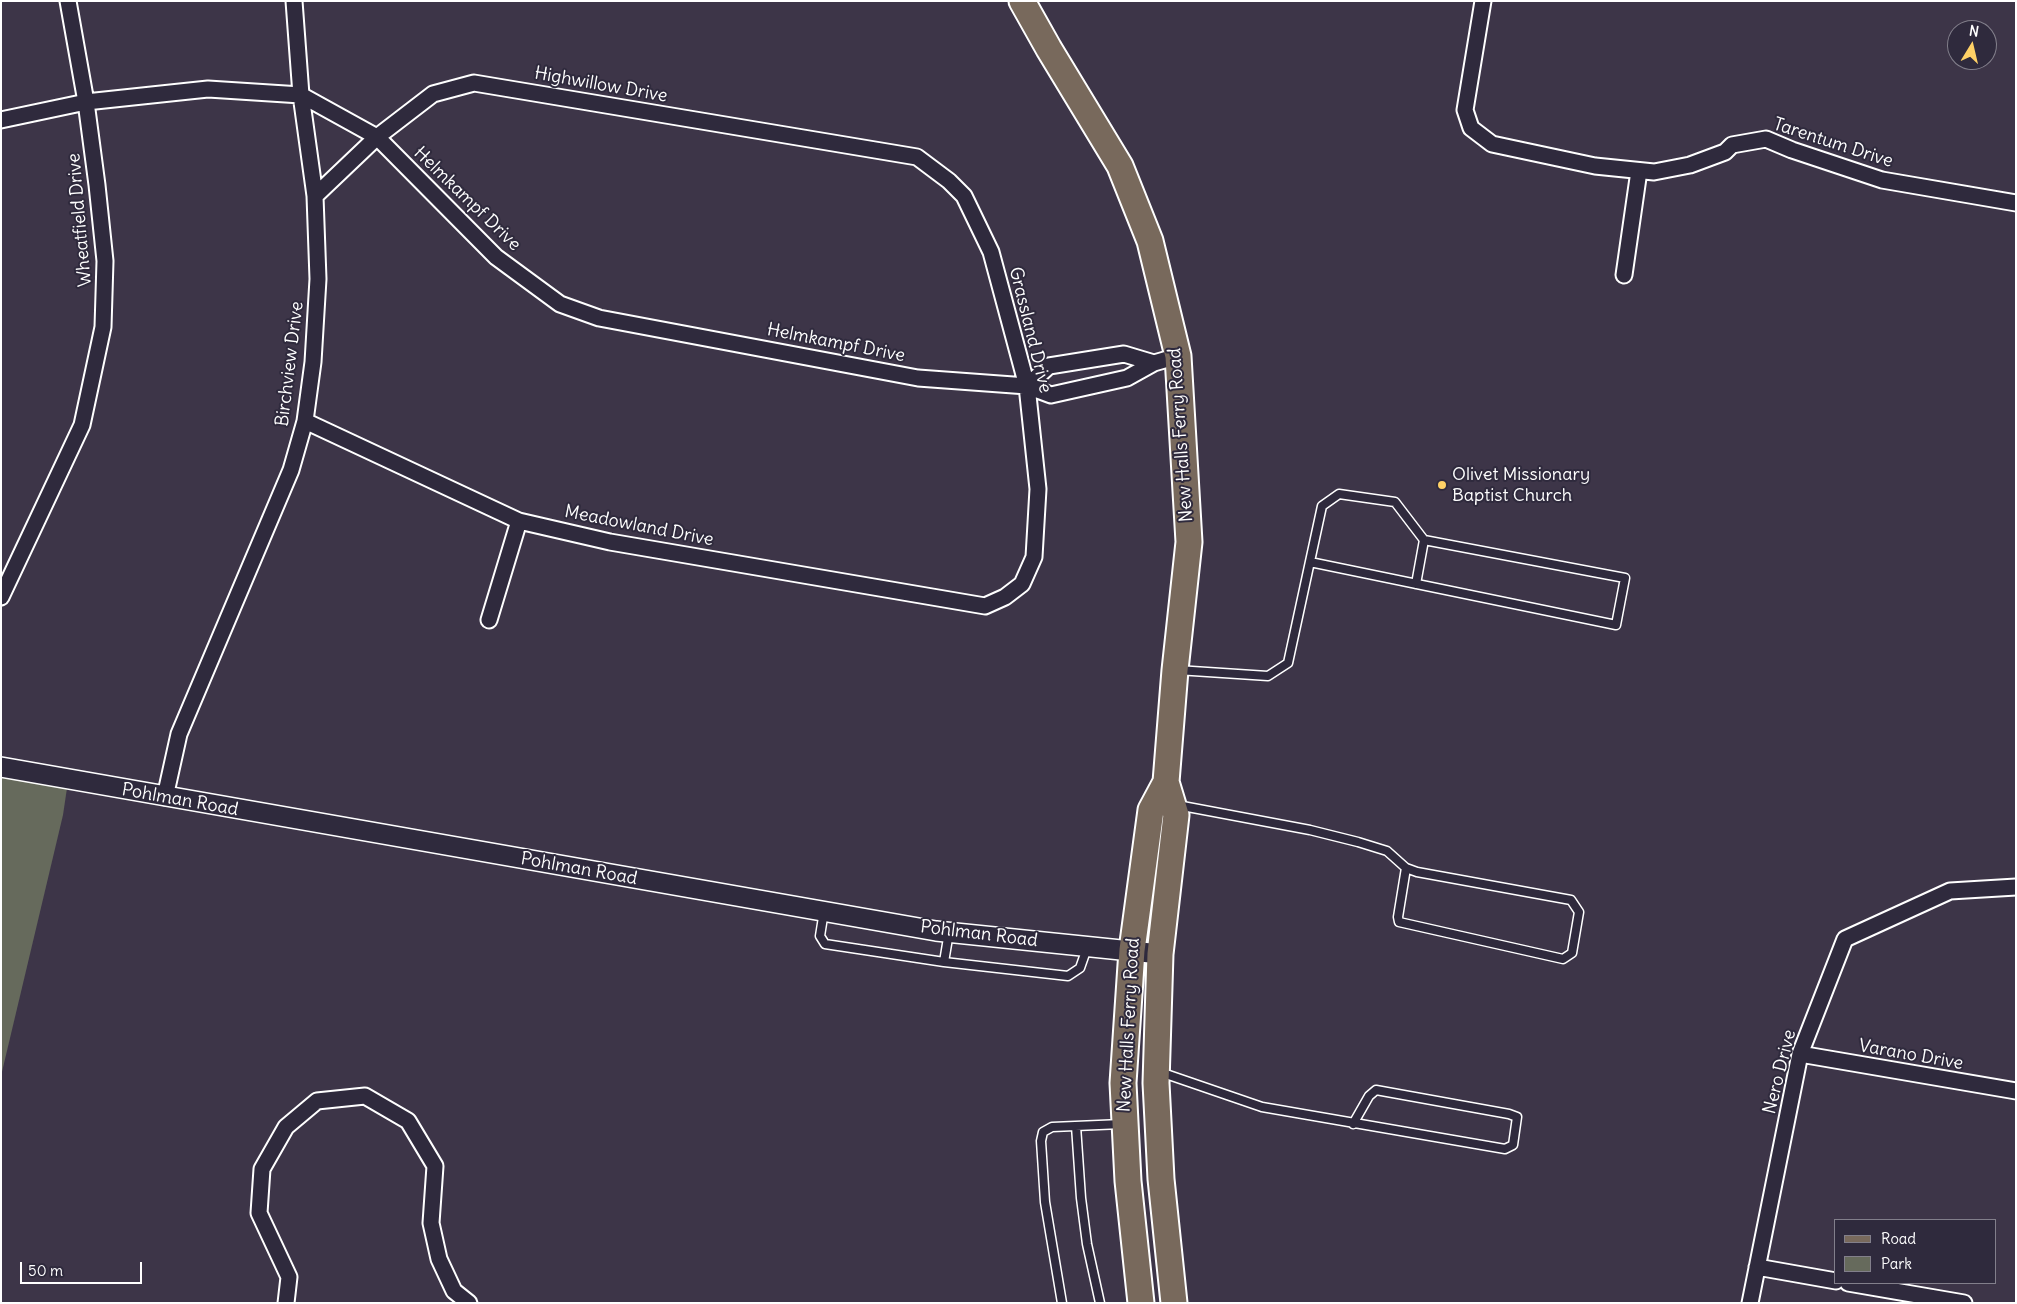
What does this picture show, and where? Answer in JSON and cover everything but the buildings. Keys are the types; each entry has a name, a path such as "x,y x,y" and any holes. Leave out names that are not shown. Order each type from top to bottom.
{"main road":[{"name":"New Halls Ferry Road","path":"1022,1 1120,166 1150,241 1178,356 1189,542 1176,670 1169,793 1176,815 1160,954 1156,1071 1161,1179 1174,1303"},
{"name":"New Halls Ferry Road","path":"1141,1303 1128,1181 1123,1083 1132,950 1151,810 1169,793"}],"street":[{"name":"Wheatfield Drive","path":"1,597 82,425 103,327 105,261 86,102 68,1"},
{"name":"Birchview Drive","path":"165,798 179,734 291,470 306,421 313,362 318,279 315,196 301,95 294,1"},
{"name":"Tarentum Drive","path":"1483,1 1466,110 1471,128 1492,144 1595,166 1639,172 1654,172 1690,165 1725,152 1732,145 1766,139 1792,150 1882,180 2016,203"},
{"name":"Highwillow Drive","path":"315,196 378,138 433,94 474,83 917,157"},
{"name":"Helmkampf Drive","path":"1,120 86,102 208,89 301,95 378,138 496,257 560,304 599,318 918,378 1028,386 1052,395 1127,378 1154,363 1178,356"},
{"name":"Grassland Drive","path":"917,157 949,181 964,196 991,252 1028,386 1038,489 1034,557 1022,584 1005,597 985,606"},
{"path":"1624,275 1639,172"},
{"path":"1028,386 1049,366 1124,354 1154,363"},
{"name":"Meadowland Drive","path":"306,421 519,521 610,542 985,606"},
{"path":"489,620 519,521"},
{"name":"Pohlman Road","path":"1,768 165,798 949,932 1160,954"},
{"name":"Nero Drive","path":"1750,1303 1800,1054 1845,939 1950,891 2016,887"},
{"name":"Varano Drive","path":"1800,1054 2016,1091"},
{"path":"286,1303 289,1276 259,1213 262,1169 286,1127 317,1101 365,1096 408,1121 435,1166 431,1223 439,1259 454,1291 469,1303"},
{"path":"1757,1267 1834,1281"},
{"path":"1854,1284 1964,1303"}],"lane":[{"path":"1176,670 1268,676 1288,664 1322,506 1339,494 1395,502 1424,540 1625,578 1616,625 1310,562"},
{"path":"1416,584 1424,540"},
{"path":"1169,793 1358,842 1386,851 1406,868 1417,872 1571,900 1580,912 1572,953 1563,959 1399,922 1398,917 1406,868"},
{"path":"824,911 820,936 825,944 944,962 1068,976 1080,968 1087,946"},
{"path":"944,962 949,932"},
{"path":"1156,1071 1262,1107 1353,1124 1505,1149 1513,1145 1517,1117 1376,1090 1369,1096 1353,1124"},
{"path":"1062,1303 1046,1202 1041,1141 1043,1132 1052,1127 1124,1124"},
{"path":"1076,1126 1081,1198 1087,1244 1100,1303"}],"green space":[{"path":"1,777 67,788 63,815 1,1076"}],"place":[{"name":"Olivet Missionary Baptist Church","path":"1442,485"}]}
